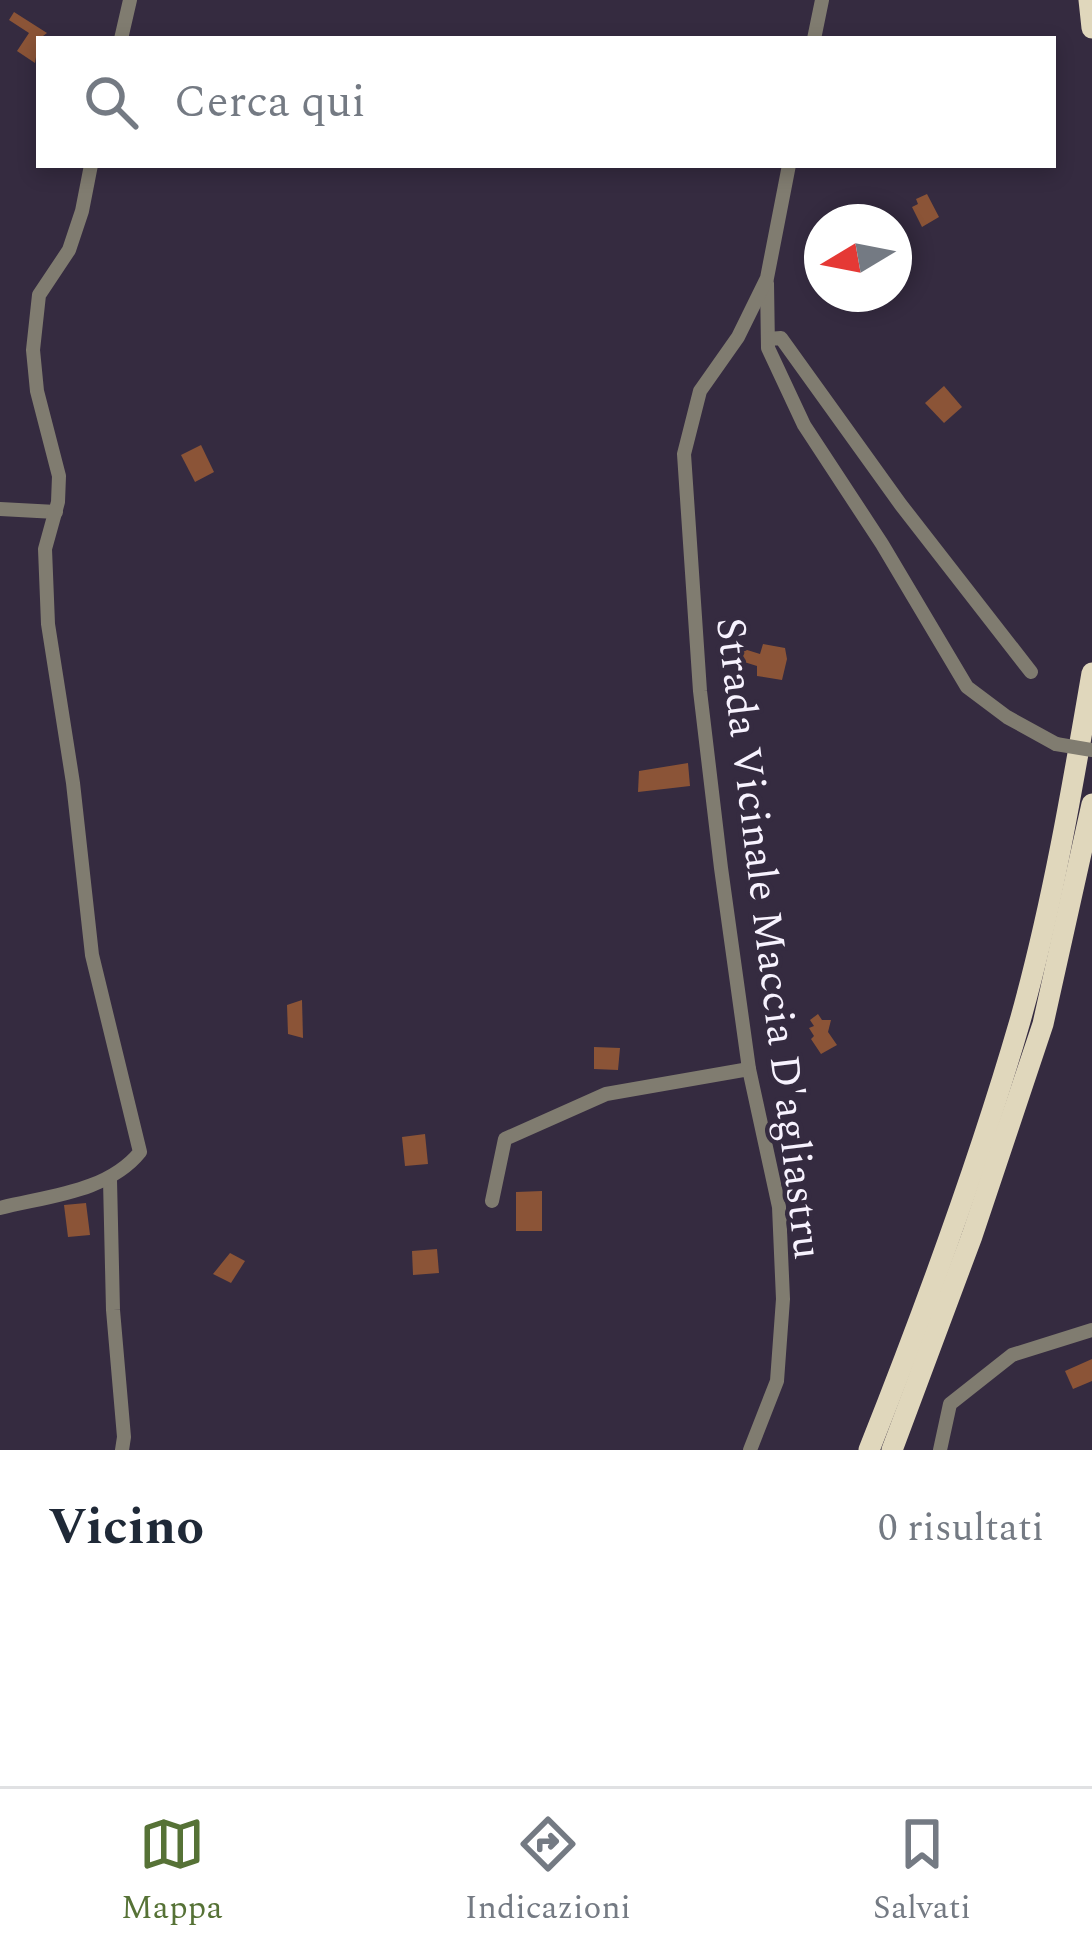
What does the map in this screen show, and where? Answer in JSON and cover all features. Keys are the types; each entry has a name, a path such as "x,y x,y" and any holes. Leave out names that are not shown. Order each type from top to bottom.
{"highway":[{"path":"869,1450 952,1231 1020,1019 1063,840 1092,673"},
{"path":"892,1450 972,1236 1042,1024 1092,804"}],"street":[{"path":"122,36 130,0"},
{"path":"815,36 822,0"},
{"path":"0,1208 110,1180 140,1153 92,955 73,783 48,624 45,549 56,512 59,476 38,391 35,320 39,295 69,250 90,168"},
{"name":"Strada Vicinale Maccia D'agliastru","path":"750,1450 777,1381 783,1299 778,1207 749,1069 700,691 684,454 700,391 738,337 767,278 789,168"},
{"path":"767,278 768,348 804,425 967,687 1007,717 1056,744 1092,749"},
{"path":"768,339 781,338 901,505 1031,672"},
{"path":"0,509 56,512"},
{"path":"492,1201 505,1139 606,1094 749,1069"},
{"path":"110,1180 122,1450"},
{"path":"940,1450 950,1404 1012,1355 1092,1330"}],"building":[{"path":"14,12 47,33 36,36 35,63 17,51 29,33 9,20"},
{"path":"927,194 939,217 922,227 912,207 918,204 916,199"},
{"path":"944,386 962,407 944,423 925,403"},
{"path":"201,445 214,472 195,482 181,455"},
{"path":"763,644 785,648 782,680 757,676 757,666 741,661 744,649 760,654"},
{"path":"688,763 690,786 638,792 639,771"},
{"path":"302,1000 303,1038 288,1034 287,1005"},
{"path":"818,1014 822,1020 831,1020 828,1032 837,1045 821,1054 809,1028"},
{"path":"594,1047 620,1048 618,1070 594,1069"},
{"path":"425,1134 428,1164 405,1166 402,1137"},
{"path":"542,1191 542,1231 516,1231 516,1192"},
{"path":"86,1203 90,1235 68,1237 64,1205"},
{"path":"437,1249 439,1273 413,1275 412,1251"},
{"path":"230,1253 245,1261 231,1283 213,1274"},
{"path":"1092,1359 1092,1381 1073,1389 1065,1371"}]}
